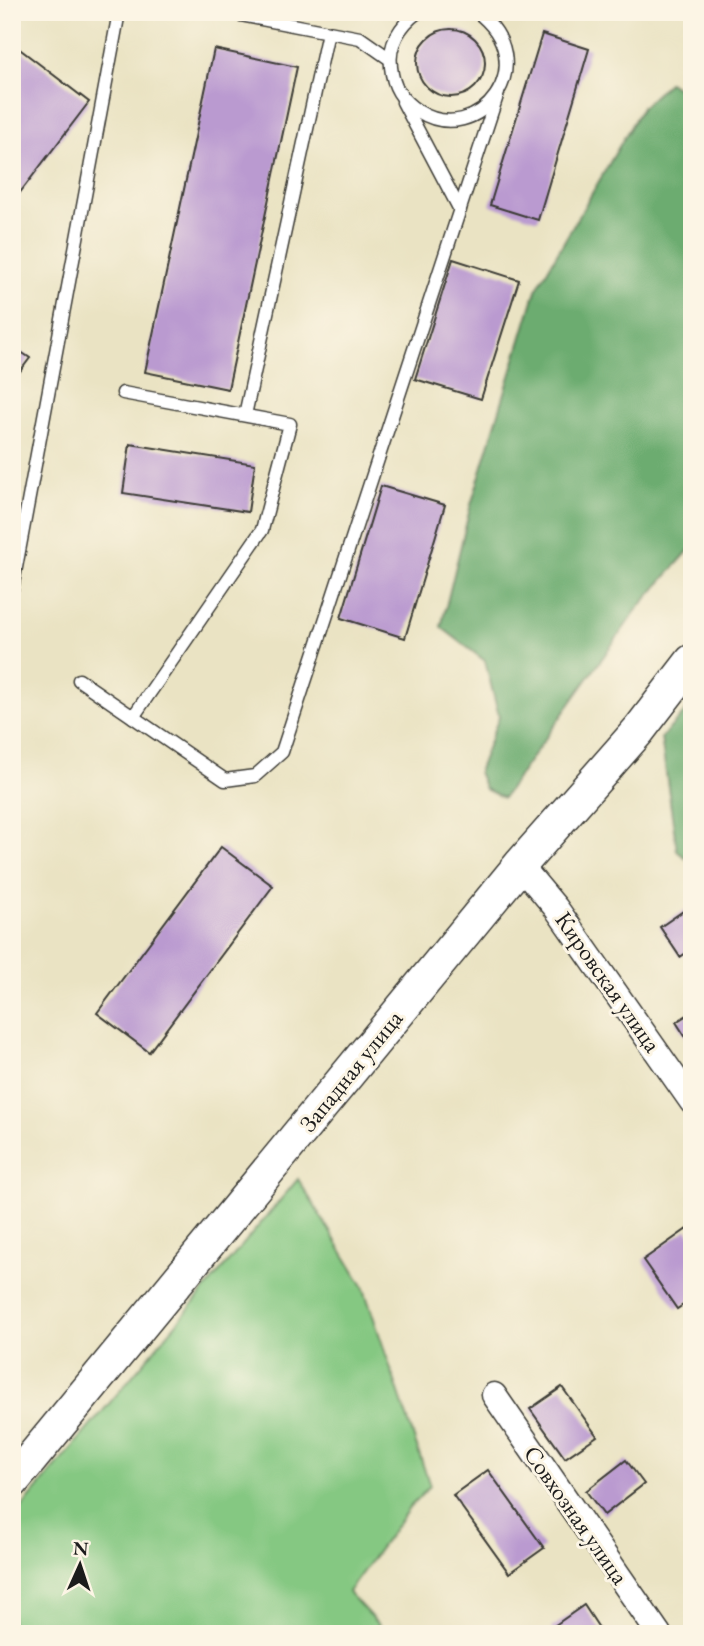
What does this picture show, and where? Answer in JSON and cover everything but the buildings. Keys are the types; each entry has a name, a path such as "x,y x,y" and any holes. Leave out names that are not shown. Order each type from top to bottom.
{"street":[{"name":"Западная улица","path":"12,1482 520,866 639,730 692,662"},
{"name":"Кировская улица","path":"520,866 555,908 692,1102"},
{"name":"Совхозная улица","path":"494,1395 659,1634"}],"lane":[{"path":"12,589 119,12"},
{"path":"225,12 360,38 390,59"},
{"path":"418,12 394,39 390,59 392,79 460,210"},
{"path":"79,680 225,780 255,776 282,752 504,80 507,65 504,44 491,23 477,12"},
{"path":"245,415 328,32"},
{"path":"399,95 408,105 427,117 444,121 469,117 487,106 498,93"},
{"path":"123,393 290,424 262,530 133,717"}],"green space":[{"path":"669,82 692,98 692,547 638,608 503,798 485,789 478,772 499,717 485,661 441,627 470,508 536,290 642,107"},
{"path":"692,704 692,863 677,851 661,738"},
{"path":"298,1179 363,1286 430,1486 410,1507 348,1592 387,1634 12,1634 12,1519"}]}
